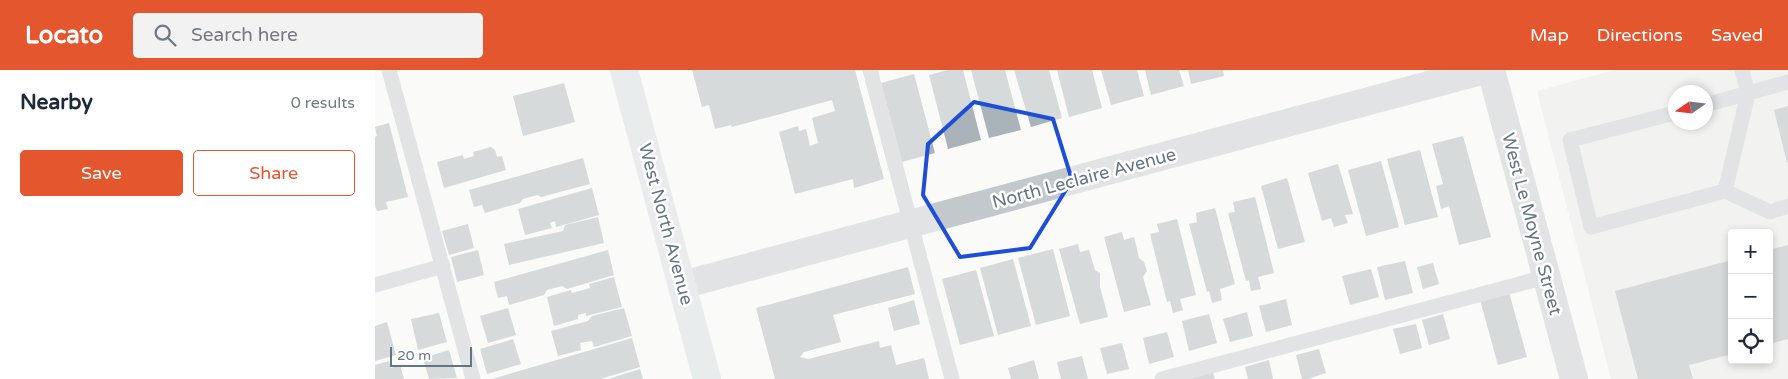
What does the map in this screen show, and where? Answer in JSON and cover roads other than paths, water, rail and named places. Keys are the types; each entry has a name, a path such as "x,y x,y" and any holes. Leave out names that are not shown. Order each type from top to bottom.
{"main road":[{"name":"West North Avenue","path":"624,70 707,379"}],"street":[{"name":"North Leclaire Avenue","path":"682,286 1485,70"},
{"name":"West Le Moyne Street","path":"1491,70 1574,379"}],"lane":[{"path":"389,70 473,379"},
{"path":"870,70 952,379"},
{"path":"1725,191 1748,94 1742,70"},
{"path":"1713,103 1788,82"},
{"path":"1668,115 1569,140 1591,227 1725,191 1770,212 1788,206"},
{"path":"375,285 443,266"},
{"path":"1163,379 1546,277"}]}
